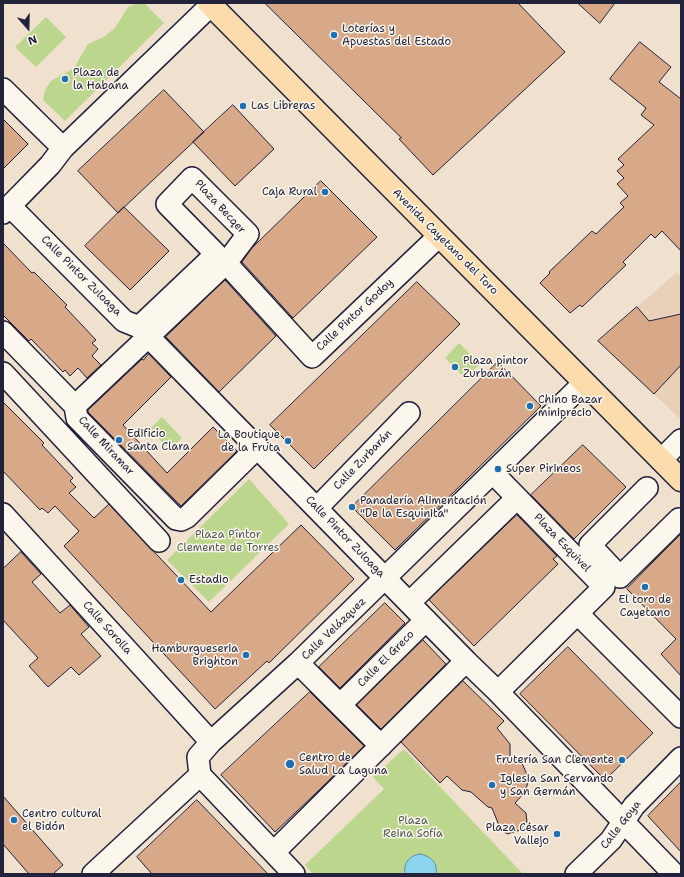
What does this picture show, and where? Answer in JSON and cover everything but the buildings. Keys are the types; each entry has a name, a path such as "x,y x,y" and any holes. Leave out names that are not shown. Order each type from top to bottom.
{"main road":[{"name":"Avenida Cayetano del Toro","path":"210,4 681,480"}],"street":[{"path":"7,209 50,165 63,148 210,4"},
{"path":"3,90 63,148"},
{"name":"Plaza Becqer","path":"192,178 248,234 226,262 143,331 216,254 167,204 192,178"},
{"name":"Calle Pintor Zuloaga","path":"7,209 124,321 143,331 498,692 674,874"},
{"name":"Calle Pintor Godoy","path":"226,262 312,357 439,236"},
{"path":"75,406 143,331"},
{"name":"Calle Miramar","path":"3,332 75,406 77,418 176,519 181,520 187,517 257,448"},
{"path":"3,372 159,541"},
{"name":"Calle Velázquez","path":"200,775 198,757 211,742 298,663 584,383"},
{"name":"Calle Zurbarán","path":"317,508 409,413"},
{"path":"660,460 681,440"},
{"name":"Plaza Esquivel","path":"493,473 604,587 498,692"},
{"path":"647,488 590,545 620,577 679,519"},
{"path":"409,603 517,498"},
{"name":"Calle Sorolla","path":"3,514 211,742"},
{"path":"578,614 681,717"},
{"name":"Calle El Greco","path":"343,702 426,620"},
{"path":"274,852 466,661"},
{"path":"298,663 343,702 381,746"},
{"name":"Calle Goya","path":"576,874 611,840 634,806 681,758"},
{"path":"93,874 200,775 294,874"}],"shaded area":[{"path":"677,272 681,277 681,415 679,418 598,341"}],"green space":[{"path":"137,3 144,3 164,23 65,121 43,100 45,90 51,81 74,68 88,44 104,37 115,28 128,7"},
{"path":"46,17 66,37 36,67 15,47"},
{"path":"459,343 480,364 465,378 445,358"},
{"path":"162,417 182,438 169,450 150,429"},
{"name":"Plaza Pîntor Clemente de Torres","path":"249,479 289,524 209,602 167,560"},
{"name":"Plaza Reina Sofía","path":"404,749 523,874 313,874 305,865 384,789 373,777"}],"water":[{"path":"420,854 427,856 435,863 436,874 405,874 405,866 408,860 413,856"}],"place":[{"name":"Loterías y Apuestas del Estado","path":"334,35"},
{"name":"Plaza de la Habana","path":"65,79"},
{"name":"Las Libreras","path":"243,106"},
{"name":"Caja Rural","path":"325,192"},
{"name":"Plaza pintor Zurbarán","path":"455,367"},
{"name":"Chino Bazar miniprecio","path":"530,406"},
{"name":"Edificio Santa Clara","path":"119,440"},
{"name":"La Boutique de la Fruta","path":"288,441"},
{"name":"Super Pirineos","path":"498,469"},
{"name":"Panadería Alimentación \"De la Esquinita\"","path":"352,507"},
{"name":"Estadio","path":"181,580"},
{"name":"El toro de Cayetano","path":"645,587"},
{"name":"Hamburgueseria Brighton","path":"246,655"},
{"name":"Frutería San Clemente","path":"622,760"},
{"name":"Centro de Salud La Laguna","path":"290,764"},
{"name":"Iglesia San Servando y San Germán","path":"492,785"},
{"name":"Centro cultural el Bidón","path":"14,820"},
{"name":"Plaza César Vallejo","path":"557,834"}]}
